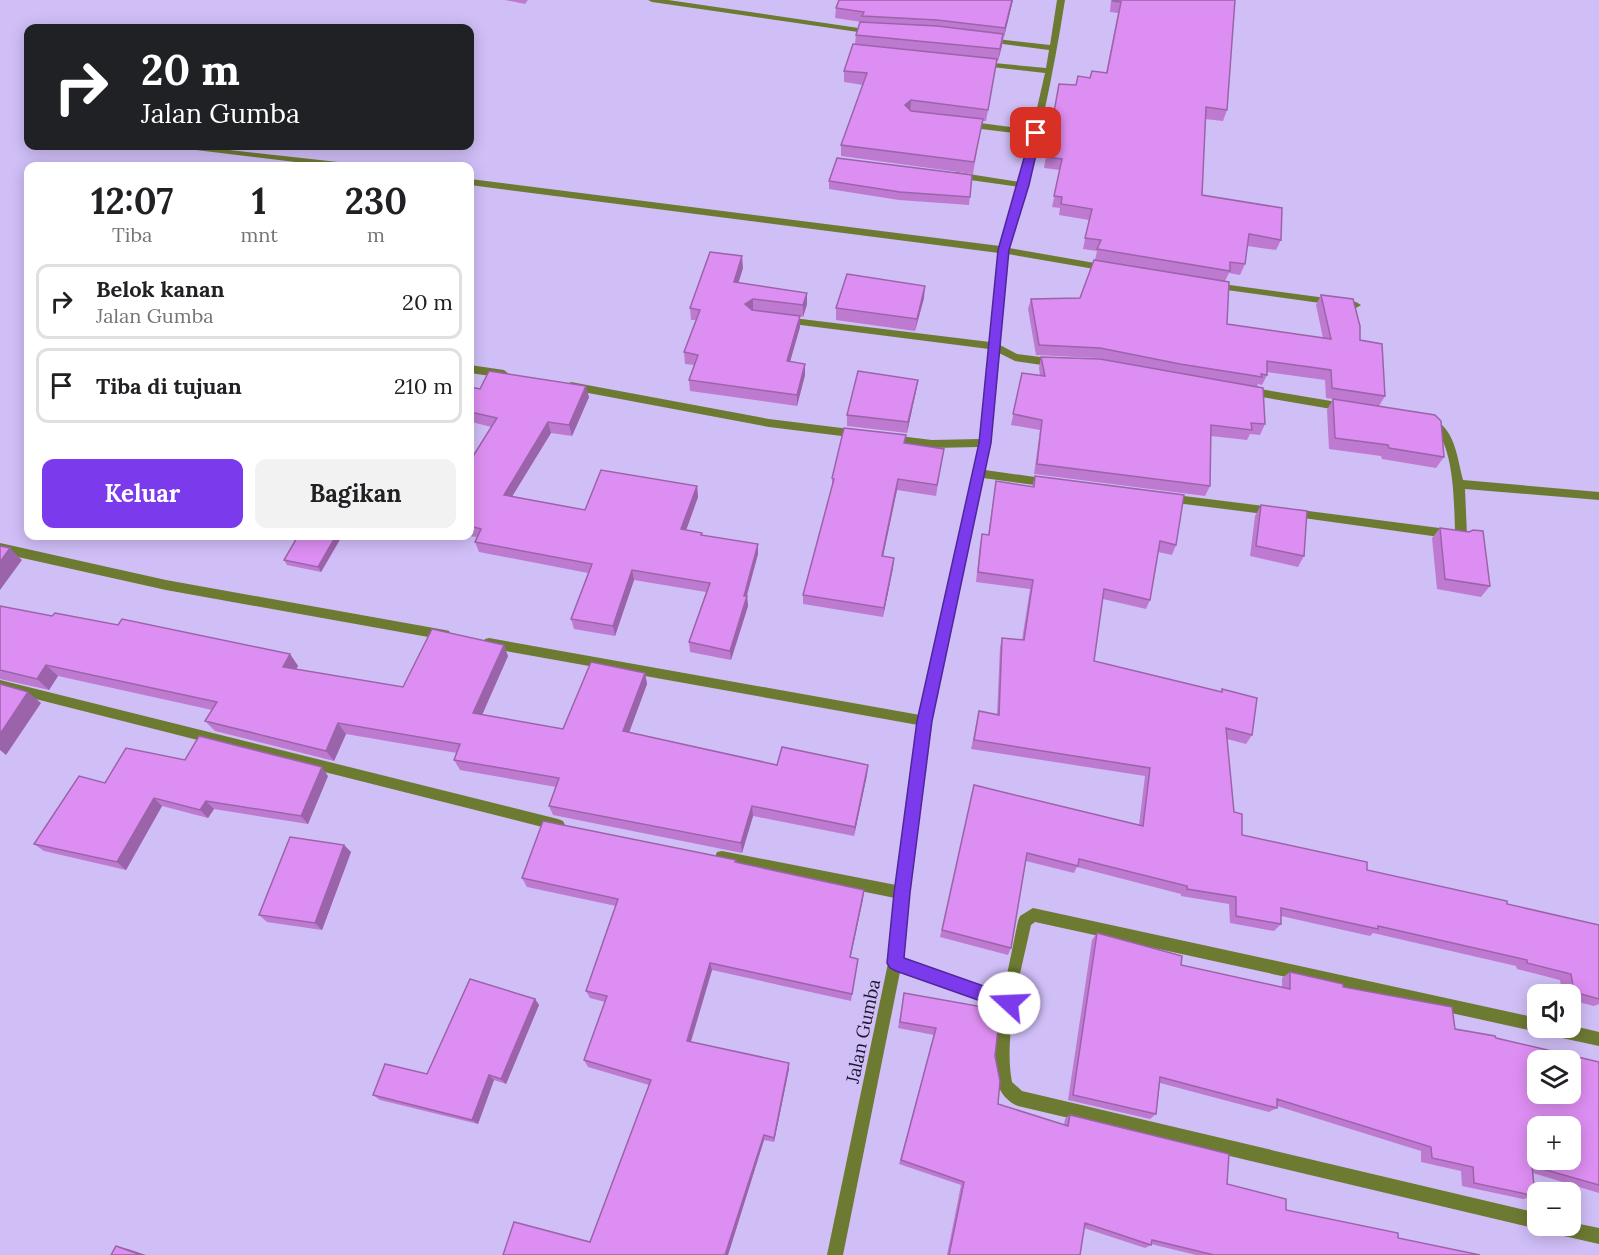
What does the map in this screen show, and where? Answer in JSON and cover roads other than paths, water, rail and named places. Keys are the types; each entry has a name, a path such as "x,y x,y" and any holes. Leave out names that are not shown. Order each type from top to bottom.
{"street":[{"path":"652,0 885,32"},
{"name":"Jalan Gumba","path":"835,1255 896,963 902,893 925,721 985,443 1004,250 1024,185 1036,133 1055,48 1061,0"},
{"path":"984,39 1055,48"},
{"path":"975,63 1050,71"},
{"path":"956,123 1036,133"},
{"path":"220,150 315,162"},
{"path":"943,173 1024,185"},
{"path":"474,183 1004,250 1121,270"},
{"path":"1203,284 1356,305"},
{"path":"776,319 994,346 1015,357 1030,361 1072,363"},
{"path":"474,370 516,376"},
{"path":"562,384 769,423 932,444 985,443"},
{"path":"1231,388 1349,408"},
{"path":"1154,496 1461,535 1459,484 1443,430 1437,423 1420,419"},
{"path":"977,473 1060,484"},
{"path":"1459,484 1599,496"},
{"path":"0,548 166,585 458,638"},
{"path":"481,642 925,721"},
{"path":"0,685 567,826"},
{"path":"705,854 902,893"},
{"path":"1527,1023 1033,915 1025,921 1009,1003 1002,1068 1005,1087 1018,1098 1527,1218"},
{"path":"896,963 1009,1003"},
{"path":"1581,1035 1599,1039"},
{"path":"1581,1232 1599,1236"}]}
